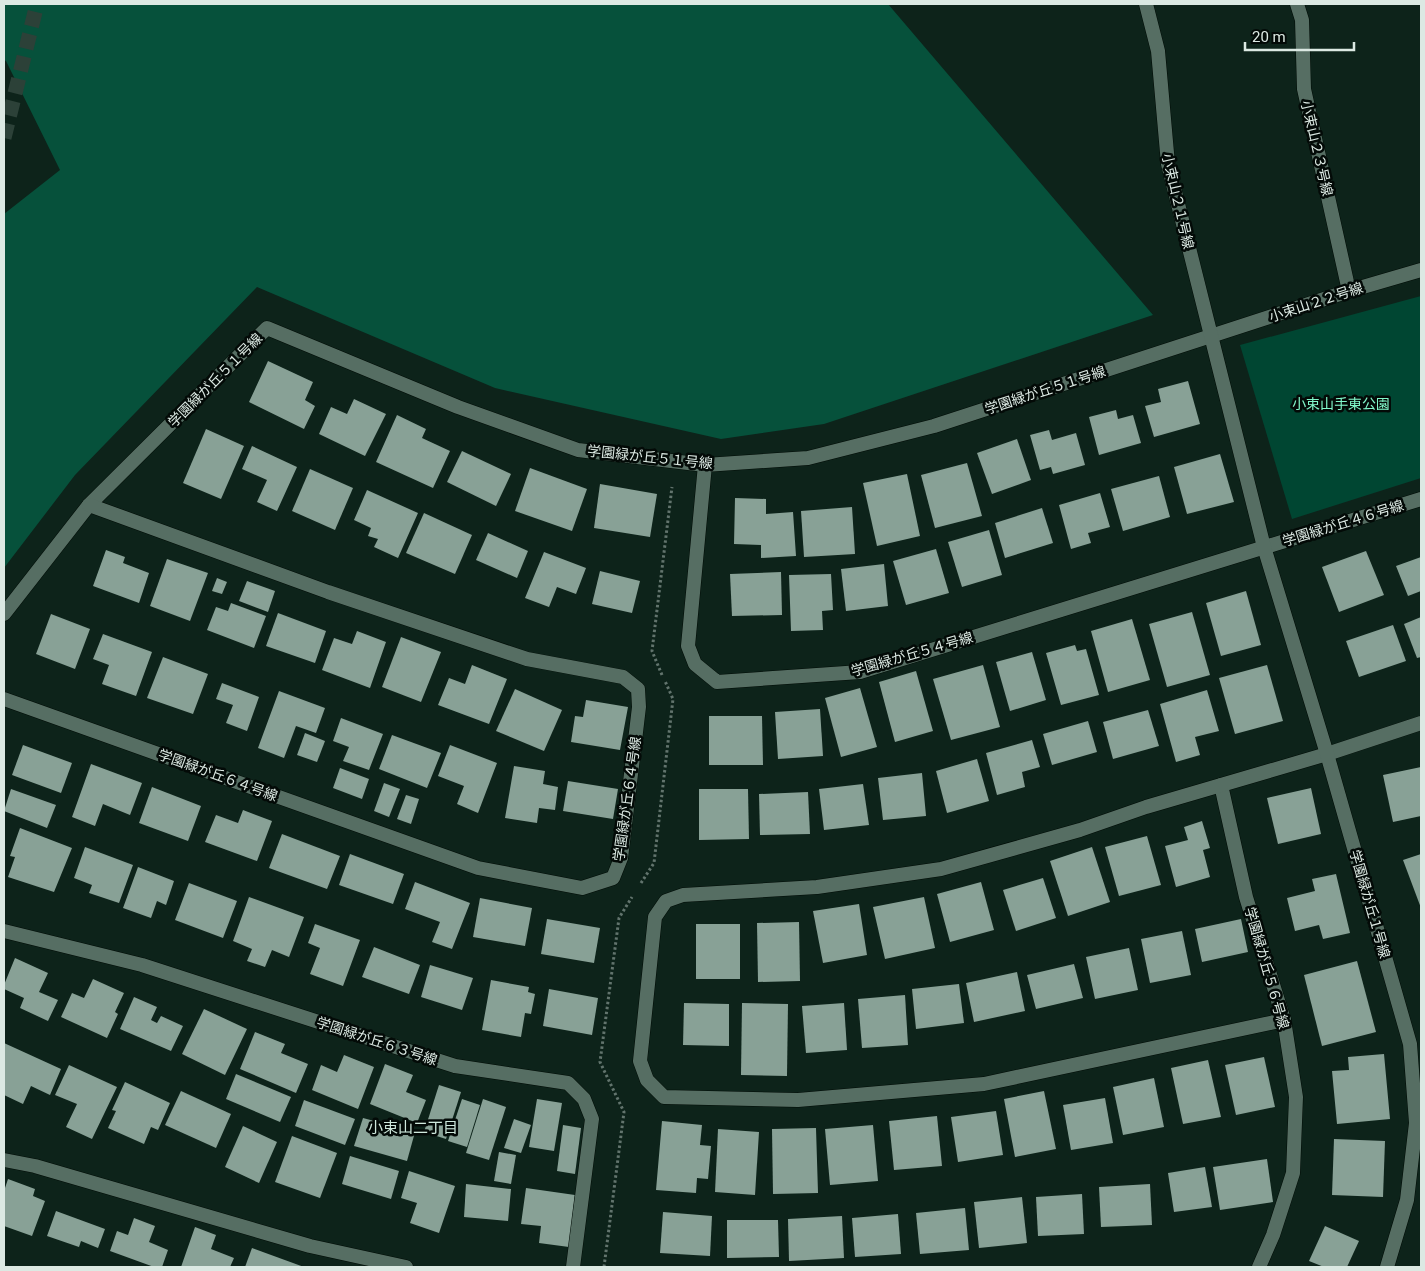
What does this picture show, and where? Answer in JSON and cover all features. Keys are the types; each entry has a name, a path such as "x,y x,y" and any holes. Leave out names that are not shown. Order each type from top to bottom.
{"street":[{"name":"小束山２１号線","path":"1146,4 1158,52 1168,164 1212,337"},
{"name":"小束山２３号線","path":"1297,4 1302,20 1304,89 1350,291"},
{"name":"小束山２２号線","path":"1212,337 1350,291 1421,270"},
{"name":"学園緑が丘５１号線","path":"4,614 89,505 267,328 458,407 578,450 705,465 808,458 934,426 1212,337"},
{"path":"1212,337 1264,547"},
{"path":"695,664 688,646 705,465"},
{"name":"学園緑が丘４６号線","path":"1264,547 1421,499"},
{"path":"89,505 328,592 527,659 623,676 638,689"},
{"name":"学園緑が丘５４号線","path":"695,664 716,682 860,672 1264,547"},
{"name":"学園緑が丘１号線","path":"1264,547 1327,754 1410,1044 1416,1122 1407,1200 1387,1267"},
{"name":"学園緑が丘６４号線","path":"4,699 478,868 582,888 613,878 621,858 639,707 638,689"},
{"path":"1284,1020 984,1084 798,1100 664,1097 646,1080 640,1061 656,917 666,901 683,895 817,887 941,869 1080,830 1146,807 1327,754 1421,723"},
{"name":"学園緑が丘５６号線","path":"1221,785 1246,897 1284,1020 1296,1097 1293,1173 1273,1235 1259,1267"},
{"name":"学園緑が丘６３号線","path":"4,931 142,966 455,1066 568,1083 584,1099"},
{"path":"573,1267 592,1118 584,1099"},
{"path":"4,1160 35,1166 310,1246 406,1267"}],"path":[{"path":"638,689 695,664"},
{"path":"584,1099 646,1080"}],"green space":[{"path":"4,4 888,4 1153,315 824,424 721,439 495,388 257,287 75,475 4,568 4,214 60,170 4,60"},
{"name":"小束山手東公園","path":"1421,296 1421,478 1292,519 1240,345"}],"building":[{"path":"268,361 313,382 305,400 315,406 304,429 249,402"},
{"path":"1188,381 1200,424 1154,437 1145,406 1161,402 1158,389"},
{"path":"354,399 386,414 365,456 319,434 331,407 347,414"},
{"path":"1116,410 1118,419 1133,415 1141,443 1099,455 1089,417"},
{"path":"397,415 426,429 422,438 450,451 433,488 376,462"},
{"path":"206,429 244,446 221,499 183,483"},
{"path":"1049,430 1052,440 1076,433 1085,465 1053,474 1051,467 1040,470 1030,435"},
{"path":"1017,439 1031,480 992,494 977,453"},
{"path":"252,446 297,467 277,511 257,502 267,480 242,469"},
{"path":"462,451 511,474 496,506 447,482"},
{"path":"1220,454 1234,502 1187,514 1174,467"},
{"path":"967,463 982,516 935,528 921,475"},
{"path":"530,468 587,489 572,531 515,511"},
{"path":"310,469 353,488 335,530 292,511"},
{"path":"907,474 920,536 877,546 863,483"},
{"path":"1159,476 1170,517 1123,531 1111,489"},
{"path":"600,484 657,494 650,537 594,528"},
{"path":"367,490 418,513 398,558 374,547 378,539 368,536 371,528 354,520"},
{"path":"1100,493 1110,527 1088,533 1091,543 1071,549 1059,505"},
{"path":"735,498 766,499 766,514 793,512 796,556 761,558 761,545 734,544"},
{"path":"852,507 855,554 804,557 801,511"},
{"path":"1042,508 1053,543 1005,558 995,523"},
{"path":"424,513 472,535 455,574 406,553"},
{"path":"989,530 1002,575 962,587 948,542"},
{"path":"488,533 528,551 517,578 476,560"},
{"path":"936,549 949,593 906,605 893,561"},
{"path":"106,550 125,557 123,563 149,573 139,603 93,586"},
{"path":"1366,551 1384,595 1339,612 1322,567"},
{"path":"544,552 586,568 576,594 557,587 549,607 525,598"},
{"path":"1421,557 1421,591 1408,596 1396,566"},
{"path":"167,559 208,573 190,621 150,606"},
{"path":"884,564 888,606 846,611 841,569"},
{"path":"600,571 640,581 632,613 592,604"},
{"path":"781,572 782,615 732,616 730,574"},
{"path":"831,574 833,610 822,611 823,630 791,631 789,575"},
{"path":"217,578 227,582 222,594 212,591"},
{"path":"247,581 275,591 268,612 239,601"},
{"path":"1246,591 1261,645 1221,656 1206,603"},
{"path":"231,603 266,616 254,648 207,630 216,607 228,611"},
{"path":"1192,612 1210,675 1167,687 1149,624"},
{"path":"278,613 326,631 315,663 266,646"},
{"path":"51,614 90,629 75,669 36,654"},
{"path":"1421,617 1421,657 1417,658 1404,624"},
{"path":"1132,619 1150,680 1108,692 1091,631"},
{"path":"1393,625 1406,661 1359,677 1346,641"},
{"path":"357,631 386,642 370,688 322,670 334,638 352,644"},
{"path":"103,634 152,652 136,696 102,684 109,665 93,659"},
{"path":"401,637 441,652 421,702 382,687"},
{"path":"1075,645 1077,651 1086,649 1099,695 1061,705 1046,653"},
{"path":"1032,652 1046,700 1010,711 996,662"},
{"path":"163,657 208,674 193,714 147,698"},
{"path":"472,665 507,679 489,724 438,705 449,678 465,684"},
{"path":"983,665 1000,727 951,740 933,679"},
{"path":"1267,665 1283,721 1235,734 1219,678"},
{"path":"916,671 933,731 895,742 879,682"},
{"path":"222,683 259,697 247,731 226,723 233,705 216,699"},
{"path":"860,688 877,747 841,757 825,698"},
{"path":"515,689 562,710 544,751 496,731"},
{"path":"1207,690 1219,731 1195,737 1200,755 1176,762 1160,704"},
{"path":"279,691 325,708 316,733 296,726 284,758 258,748"},
{"path":"586,700 628,707 620,750 571,742 575,716 583,717"},
{"path":"820,709 823,756 778,759 775,712"},
{"path":"1148,710 1159,746 1113,759 1103,722"},
{"path":"709,716 762,716 763,765 709,765"},
{"path":"341,718 383,734 369,770 343,761 349,747 333,741"},
{"path":"1088,721 1097,752 1052,765 1043,734"},
{"path":"305,733 325,741 317,762 297,755"},
{"path":"392,735 441,753 427,788 379,769"},
{"path":"1032,740 1040,767 1022,772 1025,787 997,795 986,753"},
{"path":"23,745 72,763 61,793 12,775"},
{"path":"450,745 497,763 478,813 457,804 464,786 438,776"},
{"path":"977,759 989,801 947,813 936,771"},
{"path":"91,764 142,783 130,815 103,804 95,826 72,817"},
{"path":"514,766 545,771 543,784 558,787 555,810 539,808 537,823 505,818"},
{"path":"1421,767 1421,816 1393,822 1383,775"},
{"path":"340,768 369,779 362,799 333,788"},
{"path":"922,773 926,816 883,820 878,778"},
{"path":"568,781 618,789 613,819 563,811"},
{"path":"384,783 400,789 389,817 374,811"},
{"path":"863,784 869,825 824,830 819,789"},
{"path":"152,787 201,806 188,841 139,823"},
{"path":"1311,788 1321,834 1278,844 1267,798"},
{"path":"11,789 56,805 47,828 4,811"},
{"path":"699,789 748,789 749,839 699,840"},
{"path":"808,792 810,834 760,835 759,794"},
{"path":"406,795 419,799 411,824 397,819"},
{"path":"243,810 272,821 257,861 205,842 216,815 238,823"},
{"path":"1202,821 1210,848 1203,850 1210,877 1176,887 1165,846 1188,840 1184,827"},
{"path":"20,828 72,848 54,892 8,877 15,857 10,856"},
{"path":"282,834 340,856 327,889 269,868"},
{"path":"1147,836 1161,885 1119,896 1105,847"},
{"path":"85,847 133,865 119,903 89,893 92,885 74,878"},
{"path":"1092,847 1110,902 1068,916 1050,861"},
{"path":"350,854 404,874 393,904 339,885"},
{"path":"1421,854 1421,908 1403,860"},
{"path":"138,867 174,881 166,905 157,901 151,918 123,908"},
{"path":"1336,874 1350,933 1323,939 1319,925 1295,931 1287,898 1315,891 1312,879"},
{"path":"1043,878 1056,918 1016,931 1003,890"},
{"path":"415,882 470,903 452,949 432,942 440,922 405,909"},
{"path":"981,882 994,930 950,942 937,894"},
{"path":"189,883 237,901 223,938 175,920"},
{"path":"249,897 304,917 289,957 272,950 265,967 247,961 252,949 233,941"},
{"path":"924,897 935,948 885,959 873,907"},
{"path":"480,898 532,908 525,946 473,937"},
{"path":"859,904 867,955 823,963 813,911"},
{"path":"547,919 600,928 594,963 541,954"},
{"path":"1241,919 1248,952 1202,962 1195,929"},
{"path":"799,922 800,981 758,982 757,923"},
{"path":"315,924 360,940 343,986 310,974 320,948 308,943"},
{"path":"696,924 740,924 740,979 696,979"},
{"path":"1182,931 1191,975 1150,983 1141,939"},
{"path":"374,947 420,965 409,994 362,977"},
{"path":"1129,948 1138,990 1095,999 1086,957"},
{"path":"15,958 48,973 39,992 58,1000 48,1021 20,1008 24,998 4,989"},
{"path":"1357,961 1376,1032 1322,1046 1304,975"},
{"path":"1074,964 1083,998 1036,1009 1027,975"},
{"path":"430,965 473,978 462,1010 421,997"},
{"path":"1017,972 1025,1011 974,1022 966,983"},
{"path":"93,979 124,993 115,1012 118,1014 107,1038 61,1017 72,993 84,998"},
{"path":"491,980 529,987 528,992 535,994 531,1014 525,1013 521,1037 482,1030"},
{"path":"959,984 964,1023 916,1029 912,989"},
{"path":"549,989 598,998 592,1035 543,1026"},
{"path":"905,995 908,1045 862,1048 858,999"},
{"path":"134,997 157,1007 151,1020 157,1023 161,1016 183,1026 171,1051 120,1029"},
{"path":"684,1003 729,1004 729,1046 683,1045"},
{"path":"742,1003 788,1004 787,1076 741,1075"},
{"path":"844,1003 847,1050 806,1053 802,1006"},
{"path":"204,1009 247,1029 225,1075 182,1054"},
{"path":"255,1032 285,1044 281,1053 308,1064 296,1093 240,1069"},
{"path":"4,1043 61,1069 50,1095 31,1086 23,1104 4,1095"},
{"path":"1384,1054 1390,1119 1337,1124 1332,1071 1349,1070 1348,1057"},
{"path":"344,1055 374,1067 358,1109 312,1090 321,1065 337,1072"},
{"path":"1264,1057 1275,1107 1236,1115 1225,1065"},
{"path":"1208,1060 1221,1117 1183,1124 1171,1068"},
{"path":"385,1064 413,1075 406,1092 426,1100 417,1123 370,1104"},
{"path":"69,1065 117,1087 92,1139 66,1127 77,1104 55,1095"},
{"path":"236,1074 291,1097 280,1122 226,1099"},
{"path":"1154,1078 1164,1127 1123,1135 1113,1087"},
{"path":"125,1082 170,1103 158,1130 151,1127 144,1144 108,1128 116,1111 112,1110"},
{"path":"439,1085 461,1092 446,1139 424,1132"},
{"path":"181,1091 231,1114 216,1148 165,1125"},
{"path":"1044,1091 1056,1149 1015,1157 1004,1099"},
{"path":"1105,1098 1113,1143 1071,1150 1063,1105"},
{"path":"462,1099 480,1105 467,1147 448,1141"},
{"path":"483,1099 506,1107 489,1160 466,1153"},
{"path":"537,1099 562,1103 554,1151 529,1147"},
{"path":"304,1100 355,1119 345,1145 295,1126"},
{"path":"996,1111 1003,1155 958,1162 951,1117"},
{"path":"937,1116 942,1166 894,1170 889,1121"},
{"path":"363,1118 415,1132 407,1161 354,1146"},
{"path":"514,1119 531,1125 521,1153 504,1148"},
{"path":"662,1121 702,1125 700,1145 711,1146 708,1179 697,1178 696,1193 656,1190"},
{"path":"563,1125 581,1128 575,1174 557,1171"},
{"path":"873,1125 878,1181 830,1185 825,1129"},
{"path":"243,1126 277,1142 259,1183 225,1167"},
{"path":"816,1128 818,1193 773,1194 772,1129"},
{"path":"718,1129 759,1132 755,1195 715,1192"},
{"path":"292,1136 337,1153 320,1198 275,1182"},
{"path":"1334,1139 1385,1141 1383,1197 1332,1195"},
{"path":"499,1152 516,1155 511,1184 494,1181"},
{"path":"350,1156 399,1171 391,1199 342,1184"},
{"path":"1267,1159 1273,1202 1220,1210 1213,1167"},
{"path":"1205,1167 1212,1207 1174,1212 1168,1173"},
{"path":"409,1171 455,1186 439,1233 410,1223 417,1203 401,1198"},
{"path":"8,1179 35,1189 33,1196 45,1201 32,1236 4,1226 4,1191"},
{"path":"466,1184 511,1189 508,1221 464,1217"},
{"path":"1150,1184 1152,1225 1101,1227 1099,1187"},
{"path":"526,1188 575,1195 569,1247 539,1243 541,1226 521,1224"},
{"path":"1082,1194 1084,1234 1038,1236 1036,1197"},
{"path":"1022,1197 1027,1243 979,1248 974,1202"},
{"path":"965,1208 969,1250 920,1254 916,1213"},
{"path":"56,1211 105,1229 98,1248 81,1241 79,1247 47,1236"},
{"path":"663,1212 712,1216 710,1256 660,1253"},
{"path":"898,1214 901,1254 855,1257 852,1218"},
{"path":"842,1216 844,1258 789,1261 788,1219"},
{"path":"134,1218 155,1226 149,1242 168,1250 162,1267 154,1267 110,1251 117,1231 128,1235"},
{"path":"727,1220 778,1220 779,1257 727,1258"},
{"path":"1325,1226 1359,1241 1347,1267 1324,1267 1309,1261"},
{"path":"195,1227 216,1235 211,1249 234,1258 230,1267 181,1267"},
{"path":"252,1248 304,1267 245,1267"}],"tunnel":[{"path":"4,138 37,4"}],"district":[{"name":"小束山二丁目","path":"413,1128"}]}
